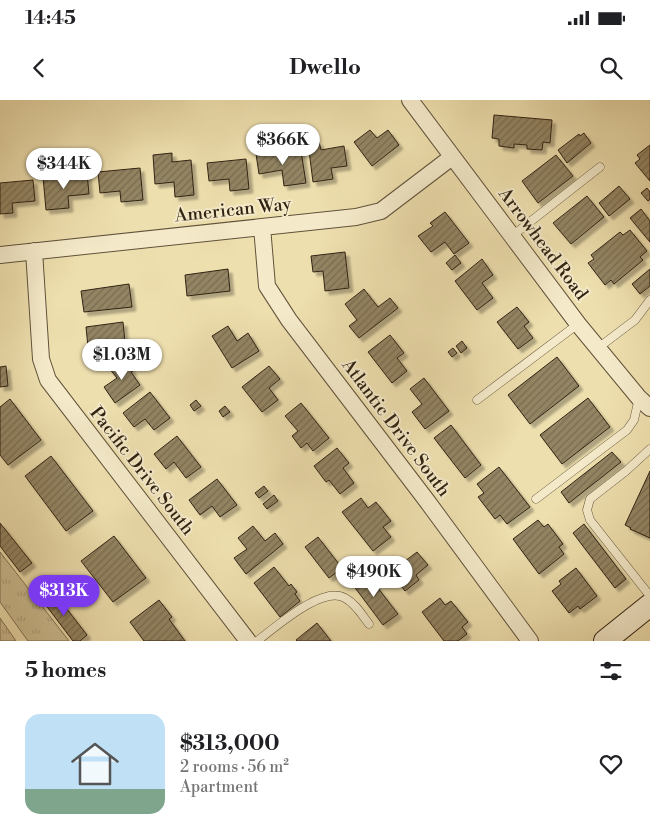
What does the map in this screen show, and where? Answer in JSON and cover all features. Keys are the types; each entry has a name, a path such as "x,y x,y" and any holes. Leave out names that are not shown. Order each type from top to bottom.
{"street":[{"name":"Arrowhead Road","path":"410,100 578,324 644,403"},
{"name":"American Way","path":"0,255 356,217 381,211 452,157"},
{"name":"Atlantic Drive South","path":"262,227 267,286 289,320 427,501 530,641"},
{"name":"Pacific Drive South","path":"34,251 41,358 48,380 248,641"},
{"path":"605,641 650,603"}],"lane":[{"path":"512,236 600,167"},
{"path":"598,348 635,320 650,300"},
{"path":"477,400 578,324"},
{"path":"536,498 627,430 644,403"},
{"path":"650,449 626,471 590,499 587,510 590,520 650,603"},
{"path":"256,641 308,603 337,596 356,606 369,624"}],"green space":[{"path":"0,552 69,641 28,641 0,602"},
{"path":"0,618 16,641 0,641"}],"building":[{"path":"494,115 552,120 550,143 543,142 542,150 527,149 527,145 514,144 514,148 499,146 499,139 492,138"},
{"path":"370,130 377,138 388,130 399,145 372,166 354,142"},
{"path":"584,133 591,143 567,163 558,150 579,134 580,136"},
{"path":"319,142 321,150 344,146 347,166 331,168 333,179 313,182 308,143"},
{"path":"650,145 650,181 635,163 640,159 637,155"},
{"path":"274,151 274,155 301,151 306,183 284,186 282,170 259,174 256,154"},
{"path":"172,153 172,162 191,160 194,195 175,197 174,182 155,184 153,155"},
{"path":"556,155 573,176 538,203 522,181"},
{"path":"246,159 249,189 230,191 229,179 209,181 207,163"},
{"path":"140,168 143,200 121,202 120,191 100,193 98,172"},
{"path":"87,173 89,194 68,196 69,208 46,210 43,177"},
{"path":"33,180 35,201 12,203 13,213 0,214 0,183"},
{"path":"619,186 630,199 609,216 599,203"},
{"path":"647,188 650,192 650,199 648,201 641,193"},
{"path":"587,196 604,217 571,244 553,223"},
{"path":"641,209 650,221 650,242 630,218"},
{"path":"445,212 469,243 454,254 445,242 431,252 418,236 433,226 430,223"},
{"path":"630,230 647,251 640,257 643,260 614,284 611,280 605,285 588,263 594,259 591,255 620,232 623,235"},
{"path":"345,252 349,288 325,291 323,271 313,272 311,256"},
{"path":"455,255 461,263 452,270 446,263"},
{"path":"482,259 493,275 482,283 493,298 477,310 455,281"},
{"path":"228,269 230,291 187,296 185,275"},
{"path":"650,269 650,286 640,294 632,284"},
{"path":"129,284 132,307 84,312 81,291"},
{"path":"364,289 378,307 390,298 398,308 359,338 349,326 357,320 345,304"},
{"path":"517,307 529,322 524,326 533,338 518,349 497,322"},
{"path":"123,322 125,342 117,343 119,355 101,358 100,345 88,347 86,327"},
{"path":"228,326 237,341 248,333 259,351 232,368 212,336"},
{"path":"390,335 404,353 397,358 407,371 392,383 368,352"},
{"path":"462,341 467,348 461,353 456,346"},
{"path":"453,348 457,353 452,357 448,352"},
{"path":"557,357 579,386 530,424 508,395"},
{"path":"123,358 133,371 131,372 140,385 115,403 104,387 117,378 109,368"},
{"path":"6,366 8,386 0,387 0,367"},
{"path":"269,366 280,379 269,388 278,400 262,412 242,387"},
{"path":"424,378 449,411 425,429 412,412 422,404 410,389"},
{"path":"150,392 170,418 154,430 145,419 134,427 123,413"},
{"path":"588,398 610,427 562,464 540,435"},
{"path":"10,399 41,440 8,465 0,455 0,407"},
{"path":"196,400 201,406 194,411 190,405"},
{"path":"301,403 329,438 313,451 307,443 301,448 292,436 298,431 285,416"},
{"path":"225,406 230,412 223,417 219,411"},
{"path":"451,425 481,465 465,478 434,438"},
{"path":"177,436 201,467 186,478 174,462 166,469 154,454"},
{"path":"337,448 349,463 343,468 354,483 340,494 329,480 326,482 314,466"},
{"path":"612,452 621,462 569,503 561,492"},
{"path":"51,456 93,511 66,531 25,476"},
{"path":"499,467 530,507 507,524 500,515 495,519 478,497 484,493 477,484"},
{"path":"650,471 650,538 625,525"},
{"path":"217,479 237,505 220,517 212,506 200,515 189,500"},
{"path":"264,486 268,491 259,498 255,493"},
{"path":"274,495 278,501 267,509 263,504"},
{"path":"361,498 368,508 376,502 391,521 383,527 391,537 373,551 342,512"},
{"path":"538,520 544,527 548,524 563,544 559,547 564,554 539,574 513,539"},
{"path":"0,523 32,563 20,572 0,546"},
{"path":"584,524 626,579 615,588 573,533"},
{"path":"253,526 265,541 275,533 283,544 246,574 234,558 247,549 238,538"},
{"path":"114,536 146,578 113,602 81,561"},
{"path":"318,537 342,568 329,578 305,547"},
{"path":"417,552 428,565 416,575 419,580 405,591 387,568 402,557 405,561"},
{"path":"274,567 289,586 291,584 297,592 295,594 300,601 280,617 254,583"},
{"path":"576,568 597,596 580,609 578,606 569,613 552,591 561,584 559,581"},
{"path":"364,570 398,614 383,625 350,581"},
{"path":"53,591 87,635 80,641 73,641 42,600"},
{"path":"440,598 445,605 451,601 468,622 462,627 467,634 458,641 444,641 422,612"},
{"path":"159,600 172,617 169,619 185,641 144,641 130,622"},
{"path":"317,623 331,641 296,640"}]}
